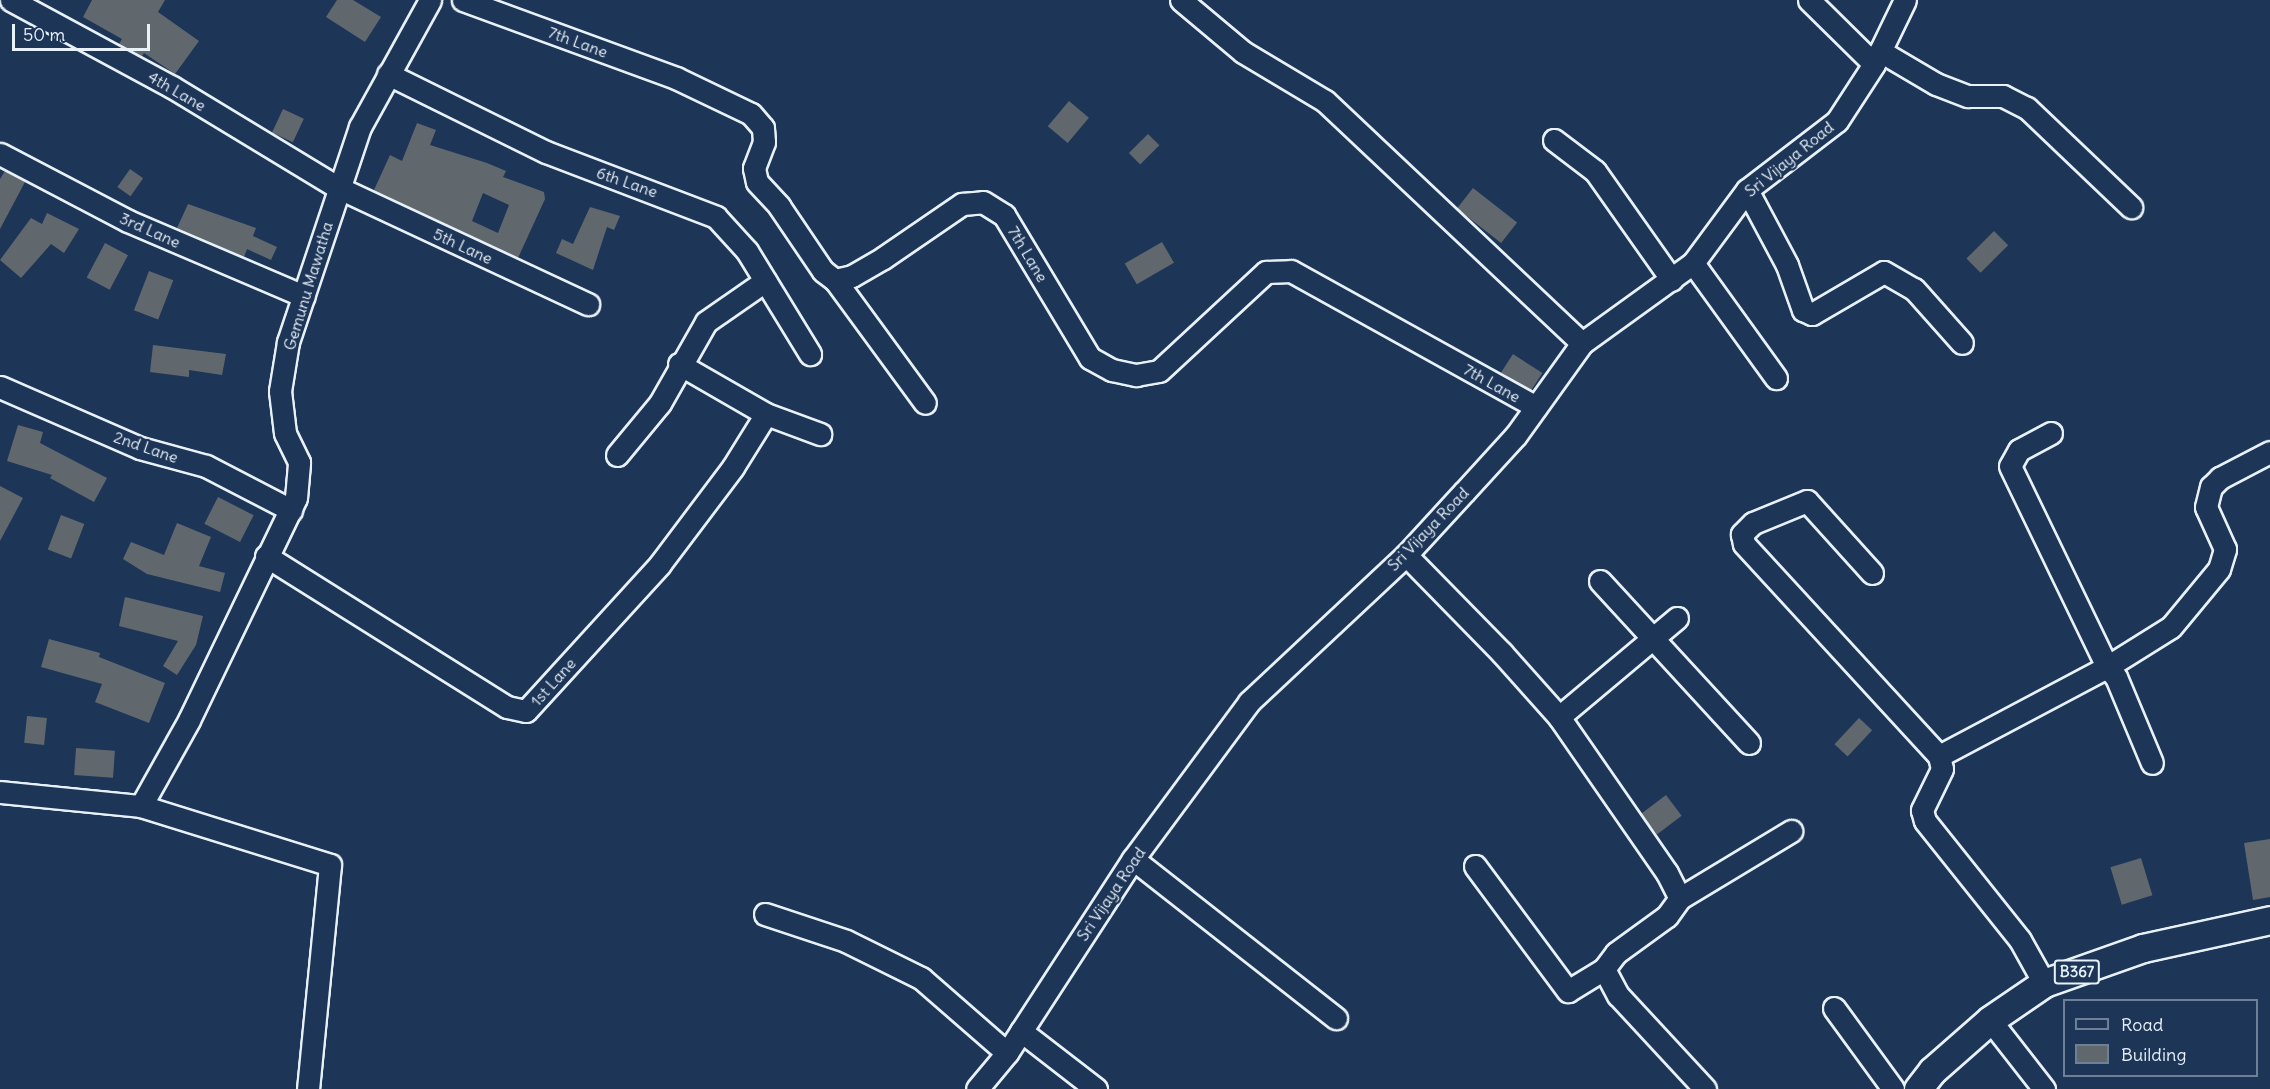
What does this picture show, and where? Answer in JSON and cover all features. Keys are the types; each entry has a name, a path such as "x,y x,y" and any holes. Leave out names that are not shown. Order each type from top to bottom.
{"main road":[{"name":"B367","path":"1918,1089 1990,1020 2044,983 2143,948 2270,920"}],"street":[{"name":"4th Lane","path":"11,0 172,87 339,188"},
{"name":"Gemunu Mawatha","path":"141,807 189,720 266,556 291,510 300,480 299,462 285,433 280,391 288,342 360,127 430,0"},
{"name":"7th Lane","path":"463,0 676,78 751,114 763,128 764,142 754,168 757,182 779,206 823,271 835,280 852,276 883,258 962,204 983,202 1004,215 1090,358 1112,370 1136,375 1159,371 1266,272 1291,271 1536,407"},
{"path":"1181,0 1243,52 1325,101 1582,343"},
{"path":"1809,0 1877,58 1968,96 2003,96 2026,108 2131,207"},
{"name":"Sri Vijaya Road","path":"977,1089 1007,1053 1132,859 1250,702 1406,555 1516,435 1582,343 1693,263 1747,190 1837,121 1877,58 1905,0"},
{"name":"6th Lane","path":"388,74 546,152 702,209 736,237 810,354"},
{"path":"1554,140 1595,171 1672,280"},
{"name":"3rd Lane","path":"0,154 128,221 304,296"},
{"name":"5th Lane","path":"339,188 588,304"},
{"path":"1747,190 1787,265 1803,310 1812,314 1884,272 1914,289 1962,343"},
{"path":"1693,263 1776,378"},
{"path":"835,280 925,403"},
{"path":"617,455 660,403 679,364 706,322 765,281"},
{"path":"679,364 766,414 820,434"},
{"name":"2nd Lane","path":"0,387 140,448 206,466 291,510"},
{"name":"1st Lane","path":"266,556 507,707 526,711 660,564 733,466 766,414"},
{"path":"2051,433 2019,450 2010,466 2107,667 2116,676 2152,764"},
{"path":"1939,756 2107,667 2171,627 2218,569 2225,549 2206,507 2211,487 2220,478 2270,452"},
{"path":"1872,573 1807,501 1753,524 1742,534 1744,544 1939,756 1942,769 1922,810 1925,821 2020,940 2044,983"},
{"path":"1406,555 1502,653 1559,717 1668,873 1680,898"},
{"path":"1600,581 1749,743"},
{"path":"1559,717 1677,618"},
{"path":"0,792 141,807 330,865 308,1089"},
{"path":"1475,866 1563,989 1573,991 1604,969 1616,953 1667,916 1680,898 1791,831"},
{"path":"1132,859 1336,1018"},
{"path":"765,914 846,941 921,978 1007,1053"},
{"path":"1604,969 1618,995 1705,1089"},
{"path":"1834,1008 1893,1089"},
{"path":"1990,1020 2044,1089"},
{"path":"1022,1030 1096,1089"}],"building":[{"path":"92,0 165,0 158,12 199,41 175,74 144,53 142,56 119,44 122,39 83,17"},
{"path":"337,0 353,0 381,17 365,42 326,17"},
{"path":"1069,101 1089,118 1068,143 1048,126"},
{"path":"283,109 304,119 293,142 272,133"},
{"path":"417,123 436,130 430,145 487,163 506,171 503,177 544,192 545,199 518,258 374,190 390,155 402,161","holes":["483,193 509,205 498,233 472,221"]},
{"path":"1148,134 1159,145 1140,164 1129,153"},
{"path":"130,169 143,178 130,196 117,187"},
{"path":"5,171 25,182 0,229 0,179"},
{"path":"1473,188 1517,222 1501,243 1457,208"},
{"path":"188,204 256,228 253,236 277,247 271,260 247,249 244,257 177,228"},
{"path":"590,207 620,216 614,230 607,227 593,270 556,253 562,239 573,244"},
{"path":"47,213 79,229 64,253 51,244 21,278 0,260 31,218 42,224"},
{"path":"1994,231 2008,245 1981,273 1966,259"},
{"path":"1162,242 1174,263 1137,284 1125,264"},
{"path":"105,243 128,255 110,290 87,277"},
{"path":"149,271 173,280 158,320 134,310"},
{"path":"153,345 226,354 222,375 189,370 189,377 150,372"},
{"path":"1513,354 1542,373 1530,392 1501,372"},
{"path":"18,425 43,432 40,443 107,478 94,502 50,478 52,475 7,461"},
{"path":"0,486 23,498 0,541"},
{"path":"218,497 254,515 240,542 204,524"},
{"path":"61,515 84,524 71,559 48,550"},
{"path":"177,523 211,537 199,566 225,573 220,592 147,574 123,559 131,542 164,555"},
{"path":"125,597 203,616 196,645 177,675 163,666 178,641 119,626"},
{"path":"49,639 100,653 99,657 165,683 149,723 95,702 102,684 41,667"},
{"path":"27,716 47,718 44,745 24,743"},
{"path":"1859,718 1872,730 1848,757 1834,744"},
{"path":"76,748 115,751 113,778 74,775"},
{"path":"1666,795 1682,816 1657,834 1641,814"},
{"path":"2270,839 2270,897 2253,900 2244,843"},
{"path":"2141,858 2152,895 2122,905 2110,867"}]}
